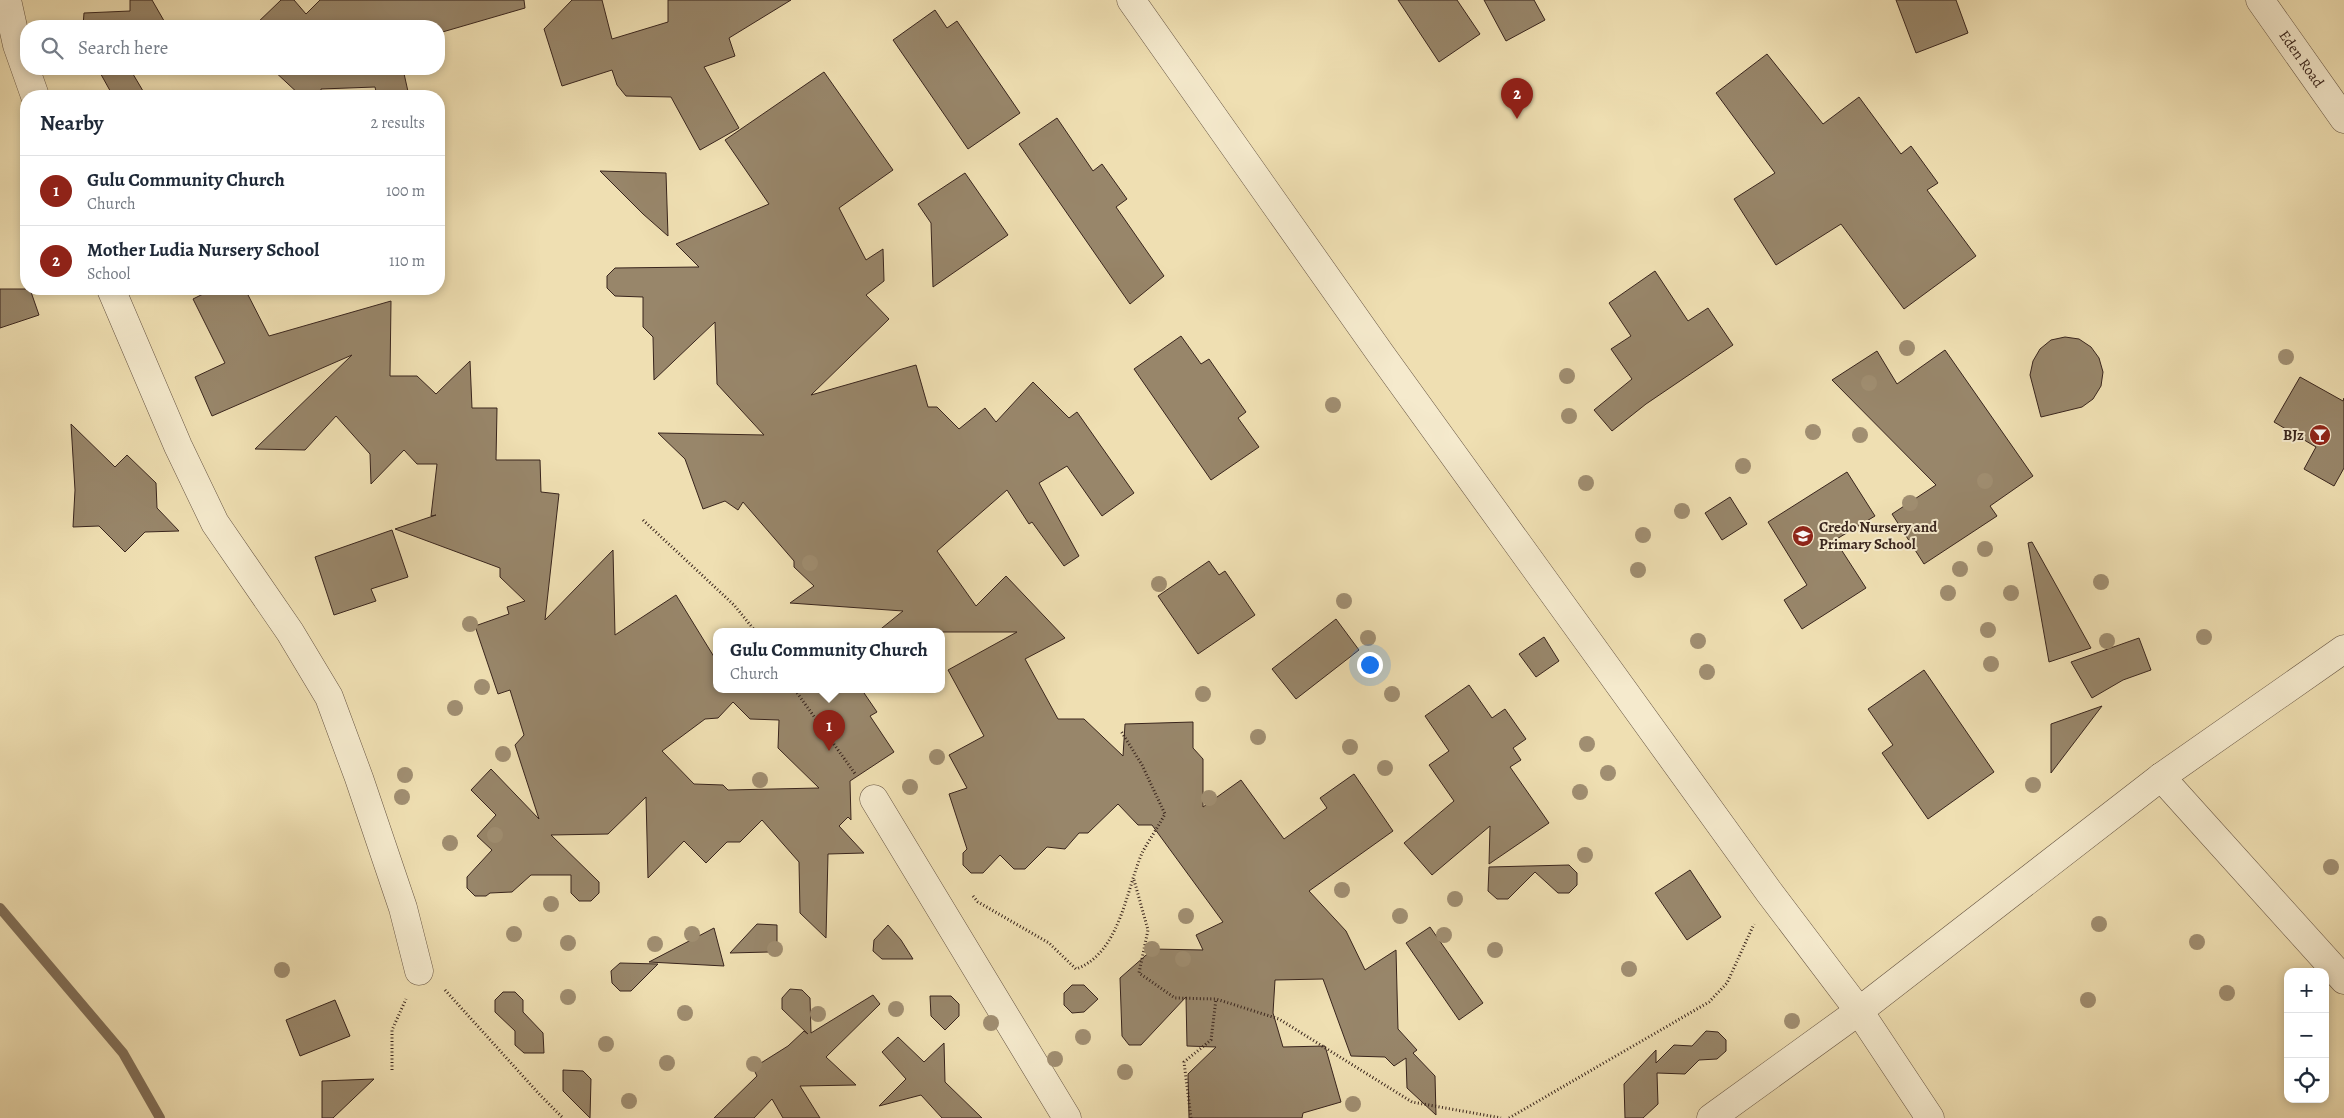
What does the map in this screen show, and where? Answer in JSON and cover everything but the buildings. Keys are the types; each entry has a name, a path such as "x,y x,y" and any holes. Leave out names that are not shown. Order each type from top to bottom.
{"street":[{"path":"7,0 20,54"},
{"path":"1131,0 1386,361 1769,892 1859,1011 1930,1118"},
{"name":"Eden Road","path":"2260,0 2344,119"},
{"path":"28,75 34,90"},
{"path":"113,295 178,446 215,523 290,632 329,697 359,778 403,908 419,971"},
{"path":"1711,1118 1859,1011 2161,777 2344,649"},
{"path":"2161,777 2344,980"},
{"path":"874,799 1067,1118"}],"path":[{"path":"643,520 734,605 753,628"},
{"path":"797,693 874,799"},
{"path":"967,890 978,902 1049,943 1076,968 1093,961 1118,924 1143,852 1165,814 1142,765 1121,731"},
{"path":"1133,880 1148,930 1139,973 1175,998 1216,999 1280,1019 1412,1102 1501,1118"},
{"path":"1509,1118 1709,1002 1727,982 1769,892"},
{"path":"392,1070 392,1030 419,971 449,993 563,1118"},
{"path":"1191,1118 1184,1062 1212,1040 1216,999"}],"waterway":[{"path":"0,908 123,1053 160,1118"}],"place":[{"name":"Mother Ludia Nursery School","path":"1517,119"},
{"name":"BJz","path":"2320,435"},
{"name":"Credo Nursery and Primary School","path":"1803,536"},
{"name":"Gulu Community Church","path":"829,751"}]}
